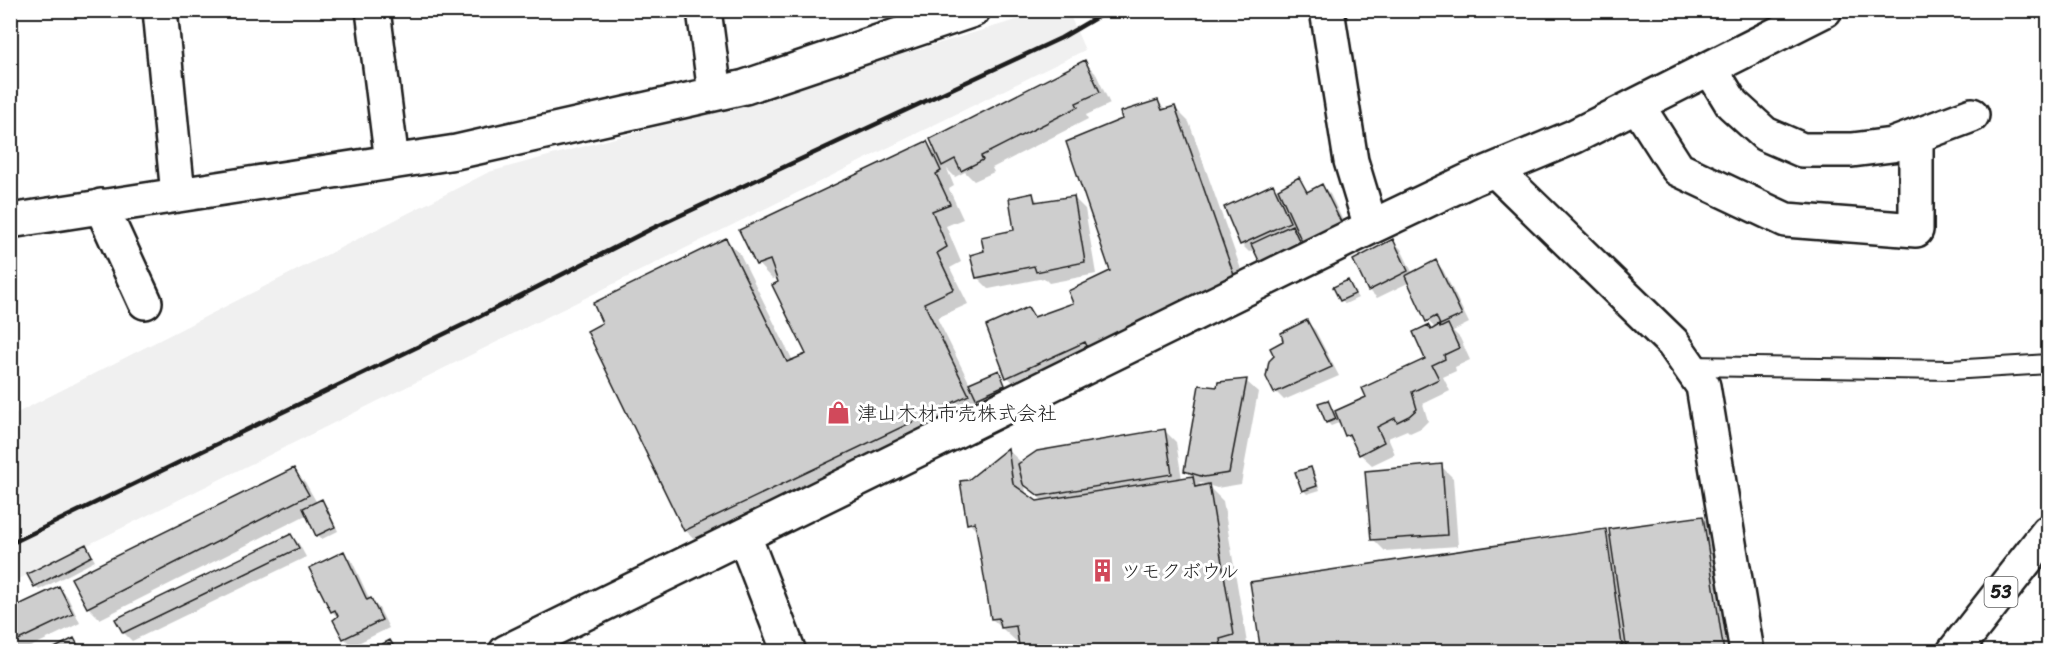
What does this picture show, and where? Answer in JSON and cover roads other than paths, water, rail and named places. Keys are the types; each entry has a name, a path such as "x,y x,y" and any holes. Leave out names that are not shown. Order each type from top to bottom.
{"main road":[{"path":"159,10 178,195"},
{"path":"373,10 392,162"},
{"path":"704,10 715,93"},
{"path":"10,221 456,152 745,87 973,10"},
{"path":"1327,10 1351,160 1371,227"},
{"path":"506,651 1371,227 1573,137 1825,10"},
{"path":"1710,68 1732,104 1765,134 1802,150 1852,150 1892,145 1972,115"},
{"path":"1637,105 1678,169 1786,220 1916,230 1916,136"},
{"path":"1495,170 1673,344 1703,386 1747,651"},
{"path":"100,206 145,302"},
{"name":"53","path":"1954,651 2049,532"},
{"path":"744,536 789,651"}],"lane":[{"path":"1689,366 1950,370 2049,364"}],"railway":[{"path":"10,544 469,322 651,229 1061,38 1109,10"}],"place":[{"name":"津山木材市売株式会社","path":"839,413"},
{"name":"ツモクボウル","path":"1103,571"}]}
